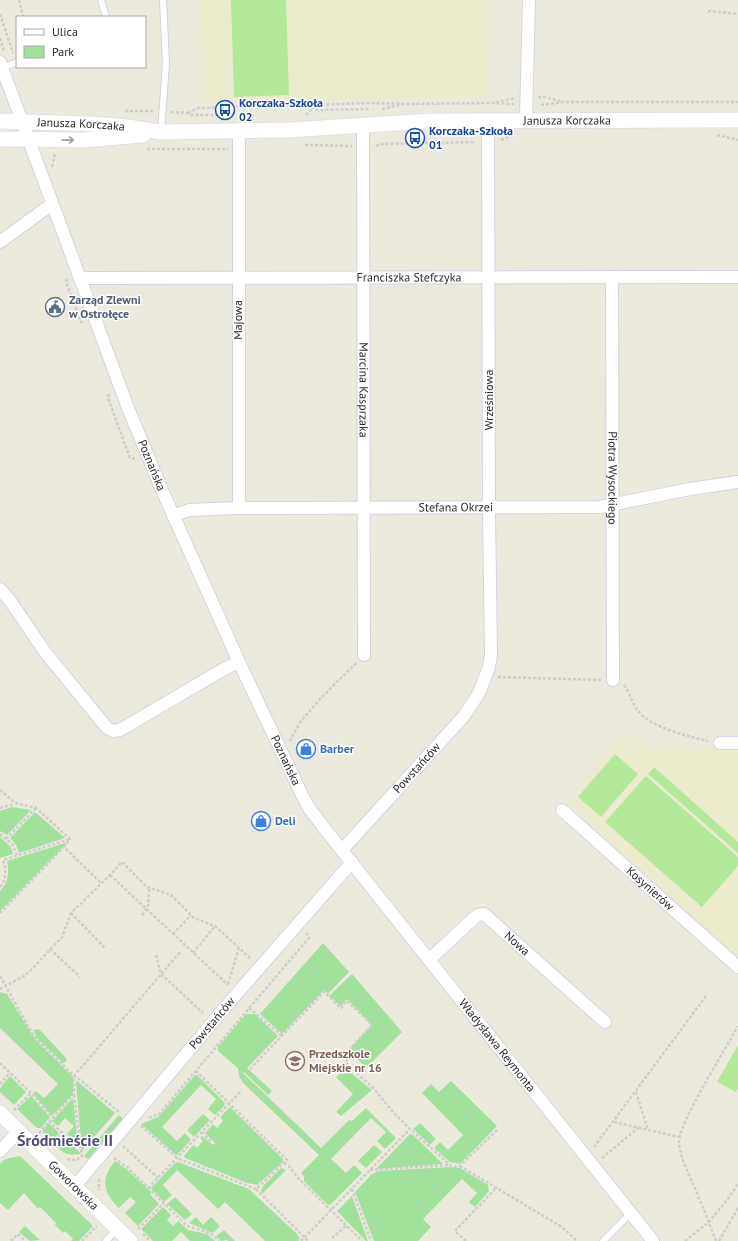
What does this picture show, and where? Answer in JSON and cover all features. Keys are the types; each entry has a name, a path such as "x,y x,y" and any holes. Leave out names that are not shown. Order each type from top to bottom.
{"street":[{"path":"526,120 529,0"},
{"name":"Poznańska","path":"1,65 128,408 173,516 239,662 302,795 309,808 342,850"},
{"name":"Wrześniowa","path":"488,120 491,654 489,679"},
{"name":"Janusza Korczaka","path":"0,139 83,140 118,138 161,132 289,130 428,121 737,120"},
{"name":"Janusza Korczaka","path":"0,121 104,125 161,132"},
{"name":"Marcina Kasprzaka","path":"363,126 364,655"},
{"name":"Majowa","path":"239,131 239,508"},
{"path":"0,242 52,204"},
{"name":"Piotra Wysockiego","path":"612,277 613,680"},
{"name":"Franciszka Stefczyka","path":"80,278 738,277"},
{"name":"Stefana Okrzei","path":"173,516 189,510 239,508 600,507 690,489 738,482"},
{"path":"0,589 11,602 45,652 108,728 113,731 120,730 239,662"},
{"name":"Powstańców","path":"342,850 464,716 489,679"},
{"path":"720,743 738,743"},
{"name":"Kosynierów","path":"562,810 738,967"},
{"name":"Władysława Reymonta","path":"342,850 653,1241"},
{"name":"Powstańców","path":"75,1186 233,998 352,862"},
{"name":"Nowa","path":"429,960 474,918 484,914 605,1022"},
{"name":"Goworowska","path":"8,1109 75,1186 118,1228 134,1235"},
{"path":"0,1151 26,1130"}],"lane":[{"path":"101,0 106,16"},
{"path":"161,132 166,63 163,0"},
{"path":"1,65 15,63"},
{"path":"603,1241 630,1213"},
{"path":"106,1241 118,1228"}],"path":[{"path":"19,0 23,16"},
{"path":"708,11 738,14"},
{"path":"0,14 15,63"},
{"path":"563,102 738,102"},
{"path":"313,107 315,105 368,103 492,103"},
{"path":"188,113 198,108 309,104 318,110 372,109"},
{"path":"380,109 406,104"},
{"path":"370,148 380,144 498,141 517,133"},
{"path":"713,134 738,140"},
{"path":"300,145 352,146 355,149"},
{"path":"285,738 288,745 300,722 305,716 342,675 364,655"},
{"path":"489,679 619,680 622,682 639,713 647,719 664,728 691,737 720,743"},
{"path":"0,790 15,803 36,808 70,839"},
{"path":"0,808 15,803"},
{"path":"6,839 36,808"},
{"path":"0,834 12,844 17,855"},
{"path":"0,913 70,839"},
{"path":"0,887 4,880 5,874 3,860 70,839"},
{"path":"64,847 101,883"},
{"path":"0,989 6,987 27,973 64,933 71,913 122,862 149,889 171,895 194,918 215,926 253,960"},
{"path":"110,875 172,934 229,985"},
{"path":"142,915 148,907 149,889"},
{"path":"71,913 105,948"},
{"path":"172,934 191,915"},
{"path":"193,953 215,926"},
{"path":"148,1118 159,1114 309,938 306,932"},
{"path":"224,990 229,985 239,947"},
{"path":"50,949 80,977"},
{"path":"82,1156 74,1094 74,1076 181,950"},
{"path":"156,954 160,974 203,1013 208,1008"},
{"path":"0,976 33,1035 74,1076 119,1112 124,1106"},
{"path":"250,1069 324,992 341,1008 347,1001 372,1025 349,1050 352,1054 345,1062 372,1088 410,1129 450,1165"},
{"path":"592,1149 614,1122 706,996"},
{"path":"249,1008 282,1036"},
{"path":"717,1241 688,1175 678,1144 686,1118 738,1026"},
{"path":"0,1063 31,1093 53,1118"},
{"path":"196,1071 287,1160 256,1189"},
{"path":"0,1084 10,1073"},
{"path":"148,1188 242,1090"},
{"path":"636,1091 648,1130"},
{"path":"8,1109 31,1093"},
{"path":"38,1133 74,1094"},
{"path":"8,1109 19,1114"},
{"path":"135,1129 142,1120"},
{"path":"49,1121 80,1149"},
{"path":"614,1122 679,1137"},
{"path":"140,1124 177,1158 256,1189 308,1241"},
{"path":"599,1159 638,1127"},
{"path":"301,1241 410,1129"},
{"path":"460,1166 498,1129"},
{"path":"26,1130 38,1133 42,1137"},
{"path":"51,1145 62,1132"},
{"path":"202,1132 212,1143"},
{"path":"126,1140 122,1146 158,1178"},
{"path":"47,1141 55,1149"},
{"path":"117,1151 112,1157 128,1168 187,1226 210,1233 219,1241"},
{"path":"64,1157 73,1160 82,1156 86,1152"},
{"path":"284,1163 289,1166 297,1177 362,1241"},
{"path":"370,1170 450,1165 456,1167 460,1166 562,1227 577,1241"},
{"path":"99,1175 99,1187 102,1195"},
{"path":"685,1241 709,1222 738,1185"},
{"path":"464,1240 455,1231 496,1188"},
{"path":"352,1189 371,1241"},
{"path":"134,1235 164,1203"},
{"path":"717,1241 738,1208"},
{"path":"133,1224 134,1235"},
{"path":"82,1241 97,1225"},
{"path":"332,1238 346,1226"},
{"path":"11,1241 18,1234 25,1241"},
{"path":"134,1235 150,1241"}],"shaded area":[{"path":"199,0 490,0 487,96 203,104"},
{"path":"624,731 650,749 738,748 738,957 567,803"}],"green space":[{"path":"231,0 286,0 289,95 234,97"},
{"path":"615,754 638,774 601,817 578,797"},
{"path":"654,767 738,842 738,853 648,774"},
{"path":"646,776 738,857 738,866 702,907 605,822"},
{"path":"12,807 31,810 7,835 0,831 0,811"},
{"path":"35,812 65,838 19,853 16,845 10,838"},
{"path":"0,837 11,847 13,854 0,858"},
{"path":"68,842 0,911 0,891 8,877 7,861"},
{"path":"323,943 349,972 328,994 324,990 282,1034 260,1014"},
{"path":"352,974 402,1032 366,1068 349,1050 372,1025 347,999 341,1006 329,996"},
{"path":"0,992 7,994 35,1039 73,1077 73,1094 52,1116 33,1093 36,1091 44,1098 58,1084 0,1028"},
{"path":"246,1014 255,1014 278,1036 247,1068 272,1091 268,1095 244,1072 243,1073 321,1148 349,1120 352,1121 366,1108 396,1138 385,1149 377,1141 386,1132 371,1118 331,1159 346,1173 354,1165 362,1173 330,1205 327,1204 304,1181 304,1176 301,1173 319,1155 243,1083 239,1076 238,1068 218,1051 218,1047"},
{"path":"39,1029 66,1058 67,1061 63,1063 37,1038 33,1030"},
{"path":"738,1045 738,1088 736,1092 717,1082"},
{"path":"346,1069 372,1090 341,1116 336,1112 353,1094 336,1077"},
{"path":"195,1075 197,1075 225,1103 215,1115 208,1109 216,1099 201,1085 162,1127 177,1141 185,1133 191,1140 176,1155 141,1124 158,1117"},
{"path":"10,1076 26,1092 14,1105 0,1092 0,1088"},
{"path":"77,1081 115,1113 82,1151 76,1082"},
{"path":"451,1081 497,1126 460,1164 450,1162 434,1148 440,1142 448,1150 463,1135 422,1093 431,1084 439,1092"},
{"path":"31,1096 50,1117 41,1128 37,1128 17,1109"},
{"path":"73,1098 78,1144 67,1134 74,1126 65,1118 58,1126 52,1121"},
{"path":"230,1107 283,1159 283,1162 257,1185 247,1183 185,1158 184,1156 193,1145 197,1148 203,1141 200,1138 202,1136 213,1145 215,1143 205,1133 213,1124 217,1128 223,1121 220,1117"},
{"path":"203,1114 210,1120 194,1137 187,1130"},
{"path":"119,1115 123,1119 88,1159 84,1156"},
{"path":"49,1123 59,1133 51,1141 43,1132"},
{"path":"420,1123 436,1139 430,1145 413,1129"},
{"path":"410,1134 413,1135 443,1164 376,1169"},
{"path":"63,1135 81,1154 72,1155 66,1153 54,1144"},
{"path":"374,1145 382,1152 366,1168 358,1161"},
{"path":"20,1156 93,1226 79,1241 71,1241 73,1239 65,1231 63,1233 55,1225 56,1223 40,1207 38,1209 24,1193 8,1210 0,1203 0,1164 5,1159"},
{"path":"115,1161 151,1192 150,1194 159,1204 138,1226 125,1213 136,1202 130,1197 119,1208 110,1197 105,1186 107,1174"},
{"path":"178,1162 249,1189 298,1235 300,1240 265,1241 225,1202 218,1209 177,1170 163,1185 172,1195 164,1202 151,1188 175,1163"},
{"path":"450,1167 460,1168 488,1185 489,1191 475,1207 469,1202 477,1193 462,1179 423,1219 431,1227 418,1241 374,1241 355,1192 372,1174 379,1171"},
{"path":"281,1168 286,1170 263,1193 261,1192 263,1186"},
{"path":"352,1196 368,1241 366,1241 337,1211"},
{"path":"175,1197 192,1214 185,1220 167,1204"},
{"path":"163,1207 171,1215 167,1220 173,1226 178,1221 188,1230 207,1234 215,1241 190,1241 181,1232 172,1241 153,1241 141,1229"},
{"path":"196,1217 203,1225 211,1217 220,1226 213,1233 189,1223"},
{"path":"25,1226 40,1240 30,1241 19,1232"},
{"path":"224,1230 235,1241 221,1241 216,1236"}],"place":[{"name":"Korczaka-Szkoła 02","path":"225,110"},
{"name":"Korczaka-Szkoła 01","path":"415,138"},
{"name":"Zarząd Zlewni w Ostrołęce","path":"55,307"},
{"name":"Barber","path":"306,749"},
{"name":"Deli","path":"261,821"},
{"name":"Przedszkole Miejskie nr 16","path":"295,1061"}],"district":[{"name":"Śródmieście II","path":"65,1140"}]}
